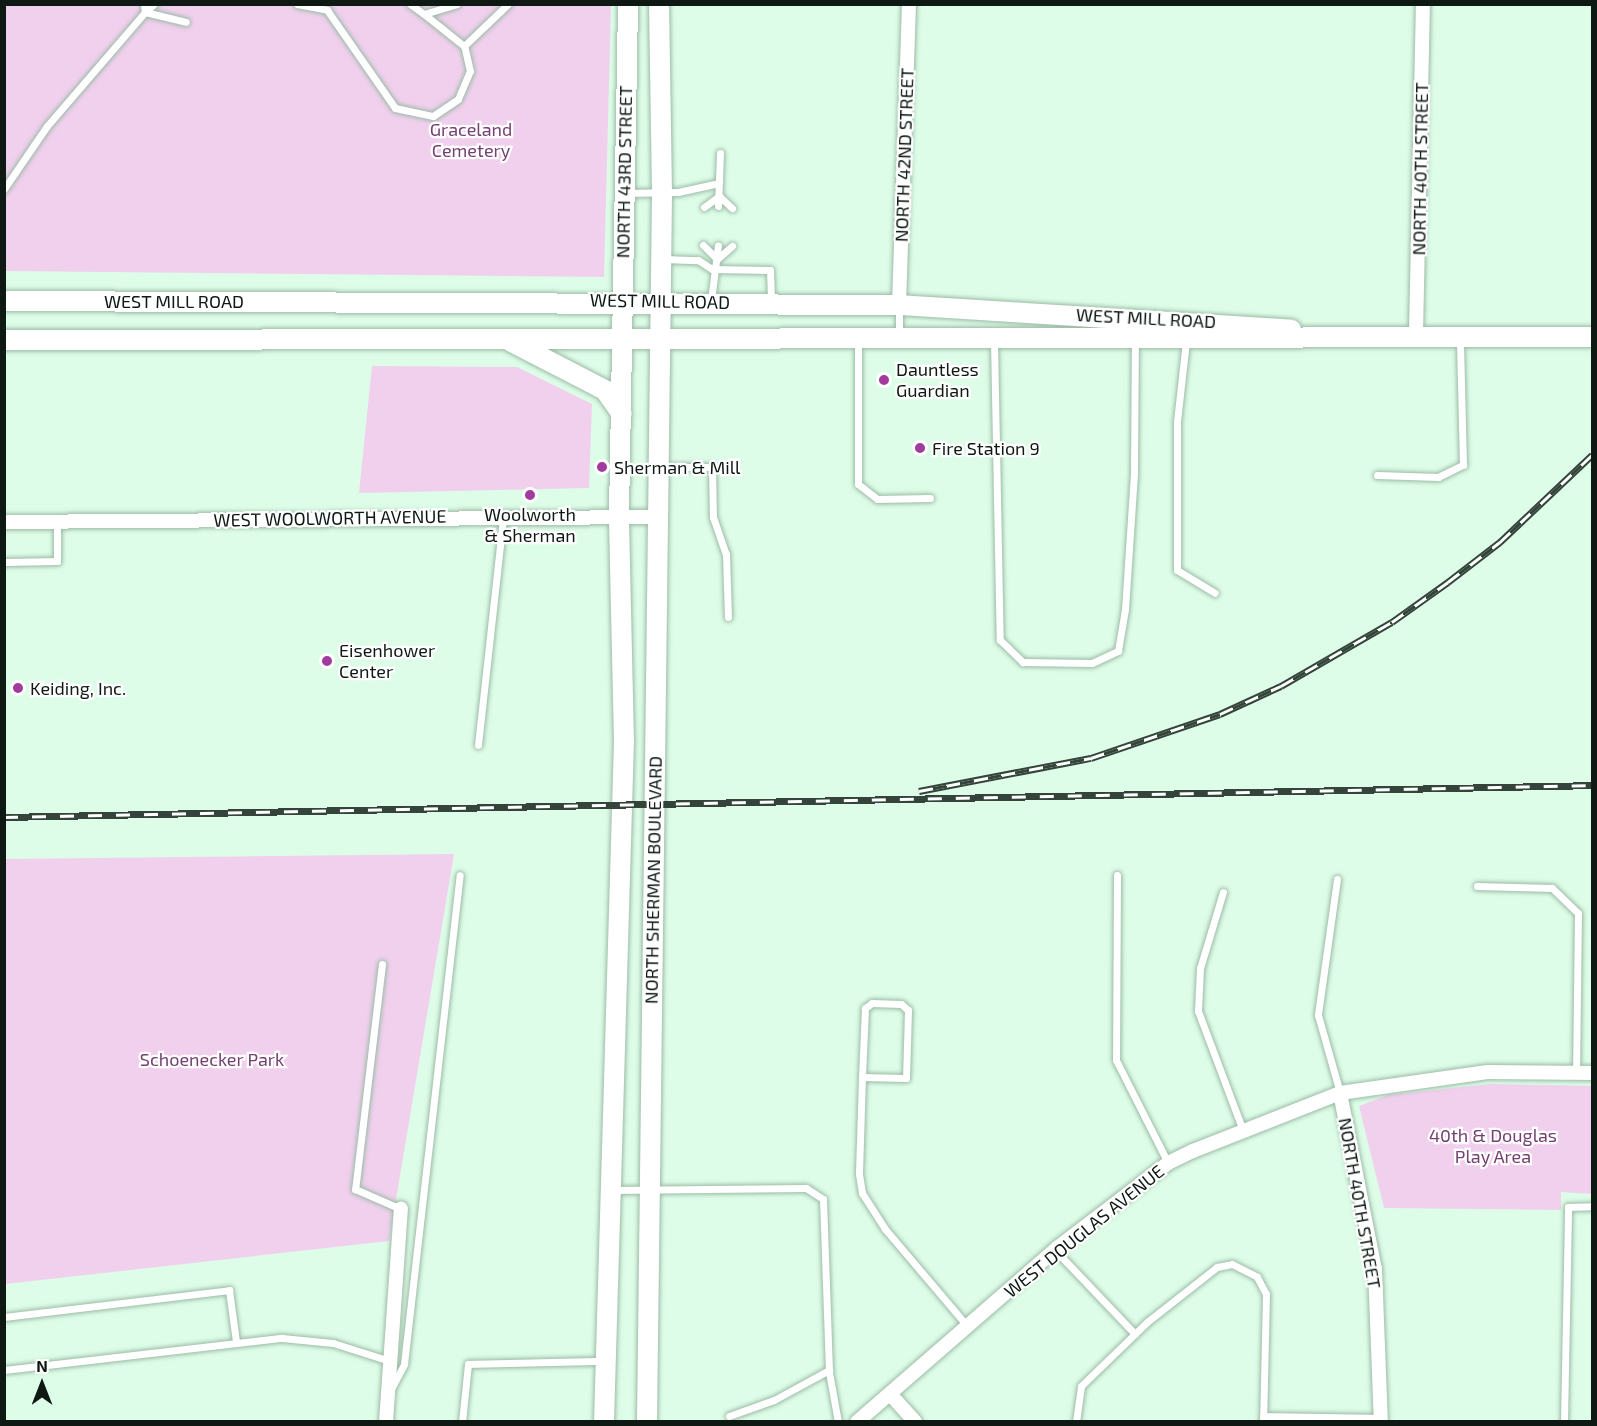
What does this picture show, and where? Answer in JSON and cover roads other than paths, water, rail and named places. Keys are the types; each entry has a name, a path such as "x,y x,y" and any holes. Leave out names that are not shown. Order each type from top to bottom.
{"main road":[{"name":"NORTH 43RD STREET","path":"621,339 628,4"},
{"name":"NORTH 43RD STREET","path":"659,4 662,193 660,338"},
{"name":"WEST MILL ROAD","path":"4,301 660,301 899,305 1253,324 1314,334"},
{"name":"WEST MILL ROAD","path":"4,340 502,337 1186,341 1314,334 1593,337"},
{"path":"502,337 604,390 622,414"},
{"name":"NORTH SHERMAN BOULEVARD","path":"647,1422 656,517 660,338"},
{"name":"NORTH SHERMAN BOULEVARD","path":"604,1422 624,741 619,515 622,414 621,339"}],"street":[{"name":"NORTH 42ND STREET","path":"899,305 909,4"},
{"name":"NORTH 40TH STREET","path":"1416,334 1423,4"},
{"name":"WEST WOOLWORTH AVENUE","path":"4,522 619,515 656,517"},
{"name":"WEST DOUGLAS AVENUE","path":"857,1422 891,1395 1055,1250 1168,1163 1340,1093 1488,1072 1593,1072"},
{"name":"NORTH 40TH STREET","path":"1340,1093 1375,1269 1381,1420"},
{"path":"386,1422 401,1209"},
{"path":"891,1395 915,1422"}],"lane":[{"path":"4,189 47,126 145,8 154,4"},
{"path":"297,4 327,8 395,108 433,116 458,99 470,71 464,46 410,4"},
{"path":"424,14 457,4"},
{"path":"464,46 508,4"},
{"path":"145,8 186,22"},
{"path":"718,207 720,153"},
{"path":"624,193 662,193 719,183"},
{"path":"704,207 719,196"},
{"path":"719,196 732,208"},
{"path":"703,245 717,259"},
{"path":"711,302 712,269 717,259 718,245"},
{"path":"717,259 732,246"},
{"path":"661,259 698,260 712,269 770,270 771,303"},
{"path":"899,305 899,340"},
{"path":"1377,475 1438,477 1462,465 1460,335"},
{"path":"858,340 858,484 877,499 930,498"},
{"path":"994,341 1000,640 1023,662 1092,663 1118,651 1125,609 1134,472 1135,341"},
{"path":"1186,341 1177,421 1177,570 1215,593"},
{"path":"657,467 712,467 712,517 726,554 728,617"},
{"path":"478,746 503,517"},
{"path":"4,562 57,561 57,521"},
{"path":"389,1395 405,1353 460,875"},
{"path":"1117,876 1116,1060 1168,1163"},
{"path":"1337,879 1318,1015 1340,1093"},
{"path":"1477,886 1552,888 1578,913 1576,1072"},
{"path":"1223,892 1200,968 1198,1011 1243,1131"},
{"path":"382,964 356,1189 401,1209"},
{"path":"862,1077 906,1078 908,1010 901,1004 872,1003 865,1008 862,1077 862,1193 885,1229 968,1327"},
{"path":"610,1190 806,1188 823,1199 829,1370 838,1422"},
{"path":"1564,1422 1568,1207 1593,1206"},
{"path":"1055,1250 1135,1334"},
{"path":"1076,1422 1081,1386 1135,1334 1216,1267 1248,1269 1266,1294 1263,1419 1381,1420"},
{"path":"4,1317 229,1290 236,1342"},
{"path":"4,1370 282,1338 333,1343 390,1360"},
{"path":"462,1422 468,1364 606,1361"},
{"path":"729,1416 774,1400 829,1370"}],"railway":[{"path":"919,791 1091,758 1220,714 1281,686 1392,622 1448,582 1500,542 1592,455"},
{"path":"4,817 1592,785"}],"place":[{"name":"Dauntless Guardian","path":"884,380"},
{"name":"Fire Station 9","path":"920,448"},
{"name":"Sherman & Mill","path":"602,467"},
{"name":"Woolworth & Sherman","path":"530,495"},
{"name":"Eisenhower Center","path":"327,661"},
{"name":"Keiding, Inc.","path":"18,688"}],"park label":[{"name":"Graceland Cemetery","path":"471,140"},
{"name":"Schoenecker Park","path":"212,1059"},
{"name":"40th & Douglas Play Area","path":"1493,1146"}]}
